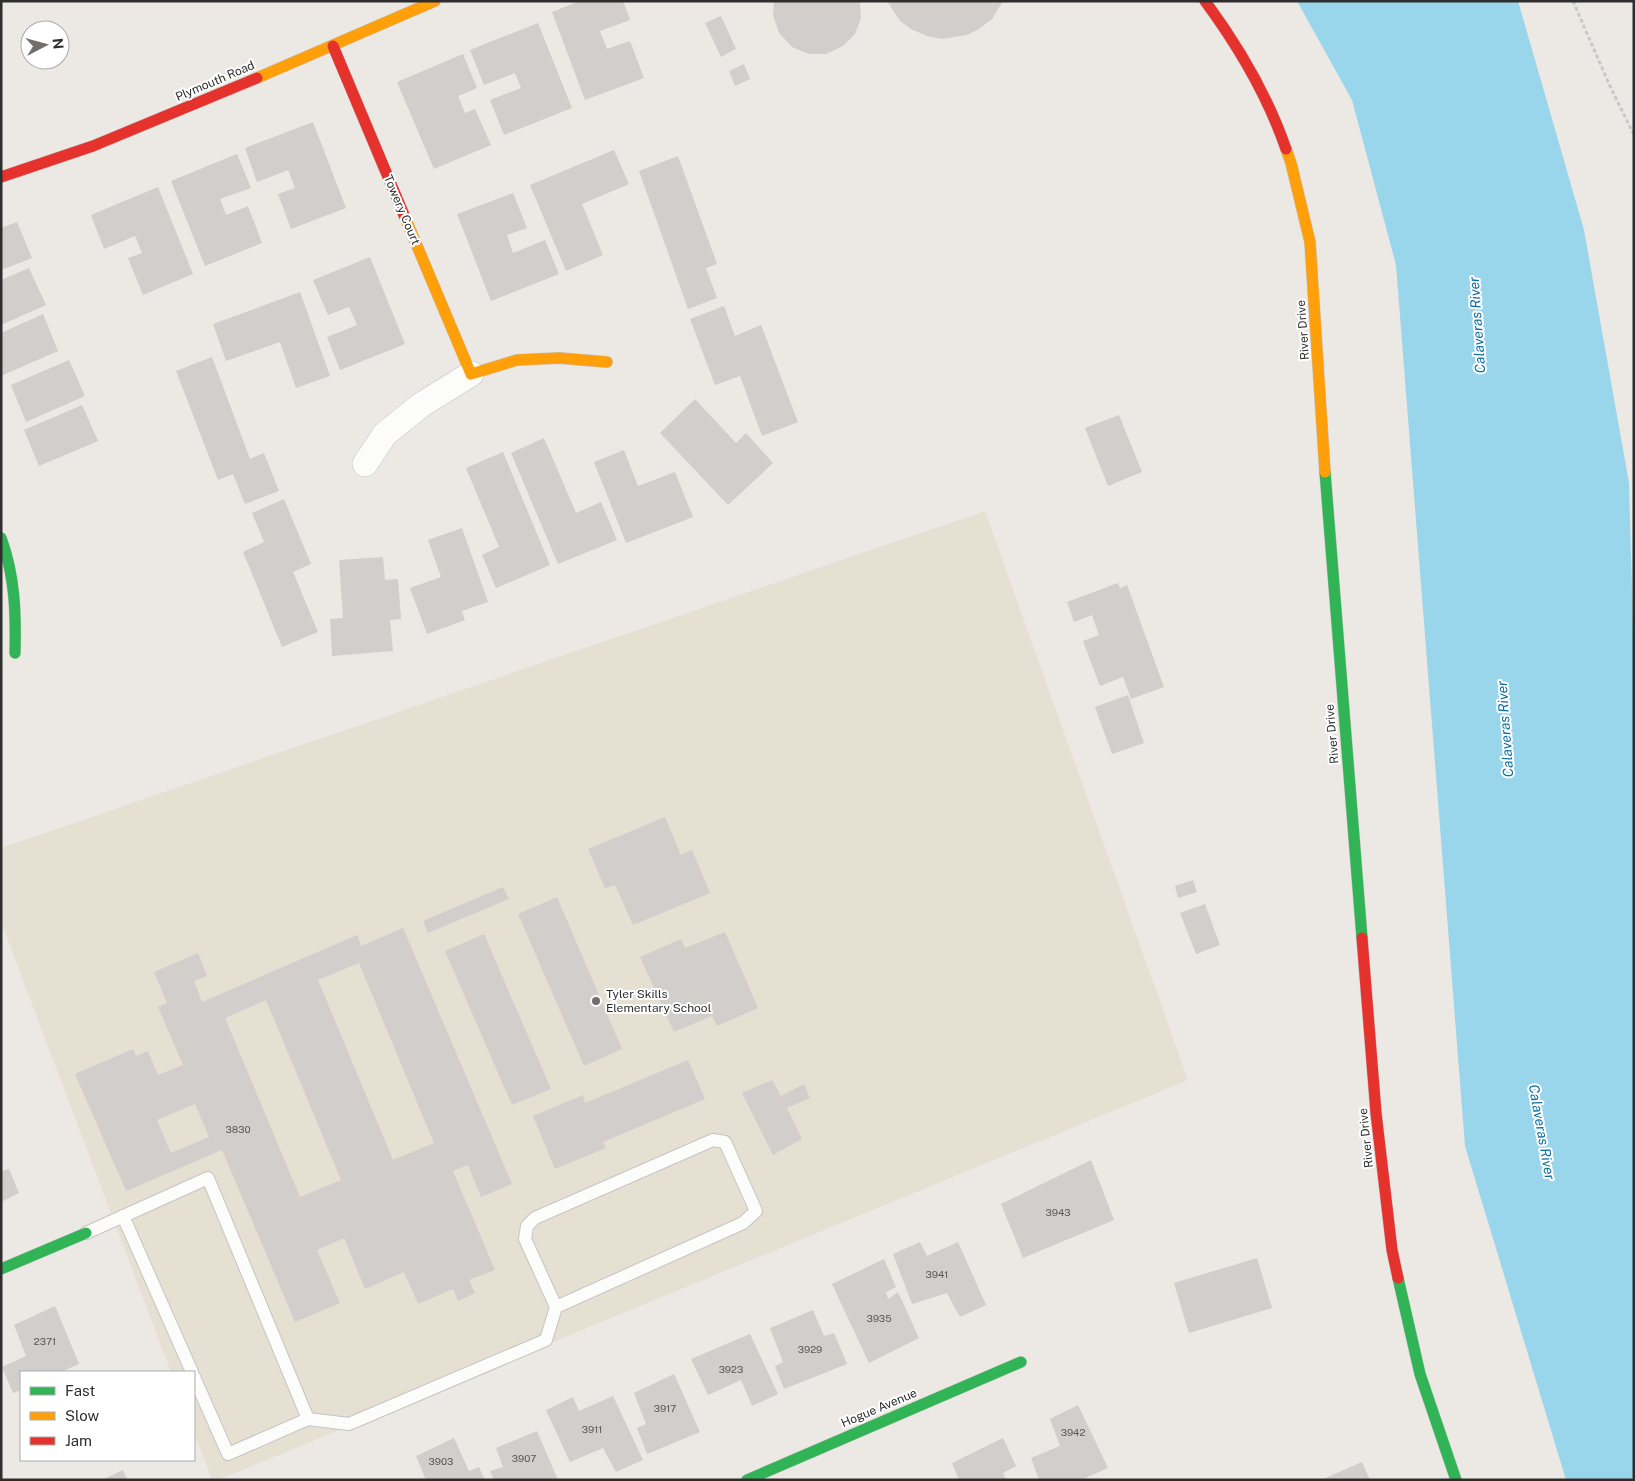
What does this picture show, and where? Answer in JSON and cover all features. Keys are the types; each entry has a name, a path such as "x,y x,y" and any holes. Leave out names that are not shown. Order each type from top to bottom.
{"street":[{"name":"Plymouth Road","path":"1,177 93,146 228,91 435,1"},
{"name":"River Drive","path":"1205,1 1227,31 1254,75 1275,117 1291,163 1310,242 1331,548 1376,1103 1392,1250 1420,1374 1456,1480"},
{"name":"Towery Court","path":"333,46 471,374"},
{"path":"365,464 385,434 421,405 471,374 517,360 559,358 607,362"},
{"path":"1,538 6,549 16,606 15,653"},
{"path":"1,1268 86,1233"},
{"name":"Hogue Avenue","path":"747,1480 1021,1362"}],"lane":[{"path":"195,1379 228,1454 308,1419 349,1424 546,1340 556,1307 525,1238 526,1226 535,1218 713,1140 725,1142 756,1211 743,1223 556,1307"},
{"path":"86,1233 208,1178 308,1419"},
{"path":"122,1216 192,1371"}],"path":[{"path":"1573,1 1609,84 1634,135"}],"shaded area":[{"name":"Tyler Skills Elementary School","path":"985,511 1188,1080 218,1480 212,1480 195,1435 195,1371 171,1371 1,922 1,848"}],"water":[{"name":"Calaveras River","path":"1297,1 1518,1 1584,230 1629,483 1634,663 1634,1480 1566,1480 1465,1146 1396,265 1352,100"}],"building":[{"path":"580,1 623,1 630,20 600,31 607,49 630,41 644,78 585,100 552,12"},
{"path":"774,1 860,1 861,18 855,34 843,46 826,54 809,54 792,47 779,33 773,15"},
{"path":"887,1 1003,1 992,19 979,29 967,35 942,39 927,36 911,29 900,21"},
{"path":"721,16 736,49 721,57 705,23"},
{"path":"538,23 572,108 504,135 490,100 521,88 515,73 484,85 470,50"},
{"path":"463,54 477,88 458,96 465,113 475,109 491,145 434,169 397,82"},
{"path":"744,64 750,79 735,86 729,71"},
{"path":"313,122 346,208 291,229 278,194 295,188 288,170 257,182 245,148"},
{"path":"614,150 629,184 582,204 603,255 566,271 530,185"},
{"path":"237,154 251,188 220,199 226,215 248,206 262,243 205,266 171,181"},
{"path":"678,156 717,264 706,268 717,298 688,309 639,171"},
{"path":"158,187 193,274 143,295 128,258 142,253 135,236 104,249 91,215"},
{"path":"513,193 527,228 507,235 513,253 545,240 559,274 491,301 457,214"},
{"path":"17,222 32,258 1,270 1,228"},
{"path":"370,257 405,344 340,370 327,337 357,325 349,307 328,315 313,280"},
{"path":"29,268 46,305 1,325 1,280"},
{"path":"300,292 330,376 296,388 280,342 226,361 213,324"},
{"path":"724,306 735,336 761,325 798,422 762,436 740,376 715,385 690,319"},
{"path":"43,314 58,351 1,376 1,333"},
{"path":"212,357 250,459 264,453 279,491 245,504 233,474 218,480 176,371"},
{"path":"69,360 85,396 26,422 11,385"},
{"path":"695,399 736,443 746,433 773,463 728,505 660,433"},
{"path":"82,405 98,441 39,466 24,430"},
{"path":"1119,415 1142,472 1108,486 1085,428"},
{"path":"544,438 576,513 601,502 617,540 558,564 511,453"},
{"path":"624,450 638,486 675,472 693,517 626,543 594,462"},
{"path":"503,452 550,565 496,588 482,555 499,547 466,468"},
{"path":"284,499 311,564 293,572 318,632 282,647 243,552 264,542 252,513"},
{"path":"462,528 488,602 462,611 465,620 427,634 410,588 441,577 428,540"},
{"path":"383,557 385,580 398,579 401,619 390,620 393,651 332,656 330,619 343,618 339,560"},
{"path":"1118,583 1120,588 1127,585 1164,687 1131,699 1123,677 1100,686 1083,641 1099,635 1092,615 1074,622 1067,602"},
{"path":"1128,695 1144,743 1112,754 1095,707"},
{"path":"665,817 681,855 692,850 710,893 633,925 615,885 605,888 588,849"},
{"path":"1193,880 1197,892 1178,898 1175,886"},
{"path":"503,887 509,899 428,933 423,921"},
{"path":"557,897 622,1049 584,1066 518,914"},
{"path":"1205,904 1220,945 1196,954 1180,913"},
{"path":"403,928 512,1184 481,1197 468,1165 453,1171 495,1270 469,1280 475,1293 458,1301 453,1289 418,1304 404,1272 365,1289 344,1238 317,1250 340,1303 295,1322 222,1150 126,1191 75,1074 133,1049 136,1056 148,1051 158,1075 183,1065 158,1007 167,1003 154,972 198,953 207,976 194,981 202,1002 357,935 361,946","holes":["359,963 434,1143 393,1160 318,980","266,1000 341,1180 300,1197 225,1018","195,1104 209,1137 171,1153 157,1120"]},
{"path":"725,932 758,1008 717,1026 712,1016 674,1032 640,957 681,939 685,948"},
{"path":"484,934 551,1089 512,1105 445,951"},
{"path":"688,1060 705,1099 603,1142 606,1148 555,1169 533,1116 583,1095 585,1103"},
{"path":"772,1080 781,1096 804,1084 810,1098 787,1108 802,1139 773,1155 742,1093"},
{"path":"1091,1160 1114,1220 1023,1258 1001,1204"},
{"path":"9,1169 19,1193 1,1202 1,1171"},
{"path":"920,1242 927,1256 958,1242 986,1305 960,1317 947,1293 912,1304 893,1254"},
{"path":"1257,1258 1272,1308 1189,1333 1174,1283"},
{"path":"884,1259 896,1287 886,1292 888,1299 898,1292 919,1338 869,1363 832,1284"},
{"path":"55,1306 79,1364 63,1371 20,1371 20,1390 13,1393 2,1367 26,1356 14,1325"},
{"path":"813,1310 824,1336 834,1333 847,1364 784,1389 775,1366 783,1362 770,1328"},
{"path":"750,1334 778,1394 752,1406 741,1380 708,1395 691,1359"},
{"path":"674,1374 700,1432 647,1454 637,1428 646,1424 634,1393"},
{"path":"613,1396 643,1460 616,1472 603,1448 570,1462 546,1410 573,1397 579,1411"},
{"path":"1078,1405 1108,1468 1081,1480 1039,1480 1031,1458 1060,1446 1050,1419"},
{"path":"537,1431 558,1480 494,1480 490,1471 503,1467 496,1448"},
{"path":"454,1438 469,1471 479,1467 485,1480 426,1480 416,1456"},
{"path":"1003,1438 1016,1466 1003,1473 1006,1480 959,1480 952,1463"},
{"path":"1362,1462 1370,1480 1321,1480"},
{"path":"123,1470 127,1480 102,1480"}],"traffic: fast":[{"path":"1325,472 1362,938"},
{"path":"1,538 6,552 14,595 15,653"},
{"path":"1,1269 86,1233"},
{"path":"1398,1278 1420,1374 1456,1480"},
{"path":"747,1480 1021,1362"}],"traffic: slow":[{"path":"257,78 435,1"},
{"path":"1286,149 1310,242 1325,472"},
{"path":"404,215 471,374 517,360 559,358 607,362"}],"traffic: jam":[{"path":"1205,1 1229,36 1261,90 1286,149"},
{"path":"333,46 404,215"},
{"path":"1,177 93,146 257,78"},
{"path":"1362,938 1376,1113 1392,1250 1398,1278"}],"place":[{"name":"Tyler Skills Elementary School","path":"596,1001"}]}
